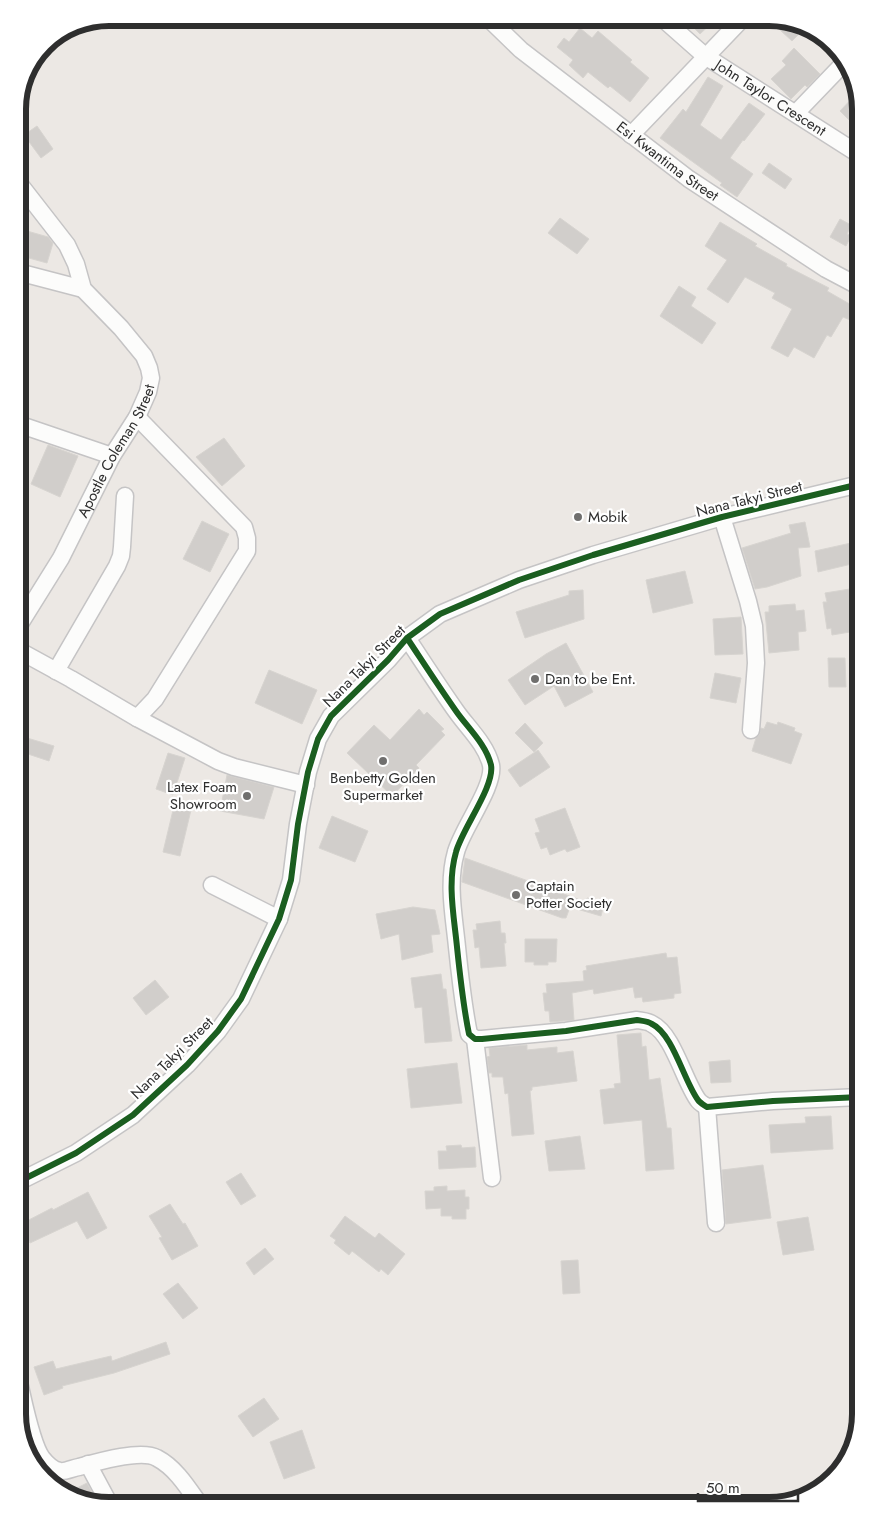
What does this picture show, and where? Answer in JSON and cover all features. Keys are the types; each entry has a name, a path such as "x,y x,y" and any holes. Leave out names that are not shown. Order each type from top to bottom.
{"street":[{"name":"Esi Kwantima Street","path":"496,26 521,50 689,179 826,269 852,283"},
{"name":"John Taylor Crescent","path":"671,26 705,56 852,150"},
{"path":"630,135 735,26"},
{"path":"796,113 840,67"},
{"name":"Apostle Coleman Street","path":"26,192 67,245 76,264 83,289 121,328 144,356 151,378 148,392 137,417 112,456 61,558 26,614"},
{"path":"26,274 83,289"},
{"path":"137,417 244,527 247,538 247,551 155,699 138,718"},
{"path":"26,427 112,456"},
{"name":"Nana Takyi Street","path":"26,1178 76,1153 133,1115 187,1065 218,1032 241,999 279,919 290,880 308,772 318,739 331,716 388,660 407,638 440,614 519,580 593,555 722,517 852,486"},
{"path":"56,671 121,556 125,496"},
{"path":"722,517 754,626 756,663 751,730"},
{"path":"407,638 481,745 491,765 486,789 456,852 451,879 462,991 470,1034 475,1038 482,1039 637,1020 646,1021 654,1024 661,1030 698,1100 707,1107 852,1097"},
{"path":"26,654 218,761 234,767 306,785"},
{"path":"212,885 279,919"},
{"path":"475,1038 492,1178"},
{"path":"707,1107 716,1224"},
{"path":"26,1409 35,1443 41,1457 51,1467 61,1472 88,1464 146,1454 156,1457 174,1470 194,1497"},
{"path":"88,1464 106,1497"}],"building":[{"path":"692,26 708,26 700,34"},
{"path":"776,26 800,33 792,41"},
{"path":"580,28 592,38 598,31 632,60 630,62 649,78 630,102 588,72 583,78 569,65 573,60 557,47 564,38 569,42"},
{"path":"794,48 820,74 791,99 771,79 786,65 782,61"},
{"path":"708,77 723,86 700,125 721,140 749,103 765,114 730,158 753,174 737,197 720,185 722,183 660,138 683,109 686,112"},
{"path":"851,99 852,123 840,111"},
{"path":"37,126 53,149 41,158 26,138 26,134"},
{"path":"769,163 792,179 785,189 762,173"},
{"path":"560,218 589,239 577,254 548,233"},
{"path":"840,219 851,225 847,234 851,236 846,246 830,237"},
{"path":"720,222 757,244 755,246 787,264 786,266 829,288 827,291 852,305 852,321 843,317 831,337 827,335 814,358 794,347 788,357 771,348 792,309 772,298 775,293 745,277 728,303 707,289 727,260 705,246"},
{"path":"26,231 48,237 53,243 47,263 26,257"},
{"path":"679,286 696,297 691,306 716,323 702,344 660,316"},
{"path":"224,438 245,466 222,486 196,457"},
{"path":"48,445 78,456 60,497 31,484"},
{"path":"202,521 229,534 210,572 183,559"},
{"path":"805,522 810,547 798,548 801,576 755,589 742,548 791,533 789,525"},
{"path":"852,543 852,564 818,572 815,551"},
{"path":"685,571 693,603 653,613 646,580"},
{"path":"850,589 852,632 832,635 831,628 827,629 823,602 827,602 825,593"},
{"path":"583,590 584,619 525,638 516,612 569,595 569,591"},
{"path":"795,604 796,611 804,610 806,631 798,632 799,650 769,653 765,612 769,612 769,606"},
{"path":"741,617 743,654 715,655 713,619"},
{"path":"566,643 593,692 565,707 554,686 525,705 508,680"},
{"path":"828,658 845,658 846,687 829,687"},
{"path":"269,670 317,690 302,724 255,703"},
{"path":"715,673 741,678 736,703 710,698"},
{"path":"419,709 424,715 427,712 444,729 441,731 445,735 416,765 419,768 392,796 347,753 374,725 390,740"},
{"path":"767,722 777,725 778,722 795,728 794,731 802,734 791,764 752,751 761,728 764,729"},
{"path":"525,723 543,743 534,752 515,733"},
{"path":"27,738 54,746 49,761 26,753"},
{"path":"538,750 550,767 520,787 508,770"},
{"path":"168,753 185,758 173,795 156,789"},
{"name":"Latex Foam Showroom","path":"227,775 274,787 264,819 220,811"},
{"path":"174,806 191,810 180,856 163,852"},
{"path":"565,808 580,847 567,852 565,849 550,855 547,847 541,849 535,833 540,832 535,819"},
{"path":"332,816 368,831 355,862 319,848"},
{"path":"465,858 586,902 587,898 598,901 596,905 603,908 601,916 570,907 566,918 562,918 462,882"},
{"path":"413,907 435,910 440,934 431,935 433,952 402,960 399,934 381,939 376,914"},
{"path":"500,921 501,933 505,933 506,966 481,968 479,947 475,948 473,930 477,930 476,924"},
{"path":"525,939 557,939 556,962 548,962 548,965 534,965 534,962 525,962"},
{"path":"666,953 667,958 677,957 681,993 674,994 674,998 643,1002 642,997 635,998 633,987 594,994 593,989 572,993 574,1020 550,1022 549,1011 545,1011 543,993 547,993 546,984 584,981 583,971 587,970 586,966"},
{"path":"441,974 443,989 446,989 452,1041 425,1043 422,1007 415,1008 411,978"},
{"path":"155,980 169,997 146,1015 133,998"},
{"path":"641,1033 642,1047 646,1046 649,1080 660,1078 667,1128 671,1128 674,1169 646,1171 642,1120 604,1124 600,1090 615,1088 614,1084 621,1083 617,1035"},
{"path":"527,1045 527,1050 557,1047 557,1053 573,1051 577,1081 532,1087 530,1091 534,1134 512,1136 508,1093 505,1094 503,1077 492,1077 492,1073 489,1073 487,1057 490,1056 489,1048"},
{"path":"730,1060 731,1082 711,1083 709,1062"},
{"path":"457,1063 462,1103 411,1108 407,1069"},
{"path":"831,1116 833,1149 771,1153 769,1125 806,1123 805,1117"},
{"path":"580,1136 585,1169 549,1171 545,1141"},
{"path":"461,1145 462,1148 475,1147 476,1167 439,1169 438,1151 447,1151 446,1146"},
{"path":"763,1165 771,1218 726,1224 722,1170"},
{"path":"241,1173 256,1196 241,1205 226,1182"},
{"path":"447,1186 447,1191 465,1190 465,1197 469,1197 469,1209 466,1209 466,1219 452,1219 452,1216 441,1216 441,1208 426,1209 425,1191 434,1191 434,1187"},
{"path":"88,1192 107,1228 87,1239 77,1221 30,1243 26,1235 26,1221 52,1208 53,1210"},
{"path":"170,1204 183,1224 185,1223 198,1246 172,1260 159,1238 162,1237 149,1216"},
{"path":"345,1216 375,1238 379,1233 405,1254 388,1275 381,1269 379,1272 352,1251 349,1255 334,1243 336,1240 330,1236"},
{"path":"808,1217 814,1250 783,1255 777,1222"},
{"path":"265,1248 274,1259 254,1275 246,1263"},
{"path":"578,1260 580,1293 563,1294 561,1261"},
{"path":"178,1283 198,1308 183,1319 163,1294"},
{"path":"166,1342 170,1354 114,1373 62,1386 63,1388 44,1395 34,1367 53,1361 56,1369 111,1356 112,1361"},
{"path":"264,1398 279,1419 253,1437 238,1416"},
{"path":"302,1430 315,1468 284,1479 270,1442"},
{"path":"87,1483 93,1495 82,1492 75,1489"}],"cycle path":[{"path":"26,1178 76,1153 133,1115 187,1065 218,1031 241,999 279,919 291,880 298,824 308,772 318,739 331,716 388,660 407,638 440,614 519,580 593,555 722,517 852,486"},
{"path":"407,638 456,711 481,743 491,765 488,784 459,843 453,864 452,876 453,911 469,1034 475,1039 482,1039 566,1031 637,1020 649,1022 666,1037 693,1092 699,1101 707,1107 773,1101 852,1097"}],"place":[{"name":"Mobik","path":"578,517"},
{"name":"Dan to be Ent.","path":"535,679"},
{"name":"Benbetty Golden Supermarket","path":"383,761"},
{"name":"Latex Foam Showroom","path":"247,796"},
{"name":"Captain Potter Society","path":"516,895"}]}
